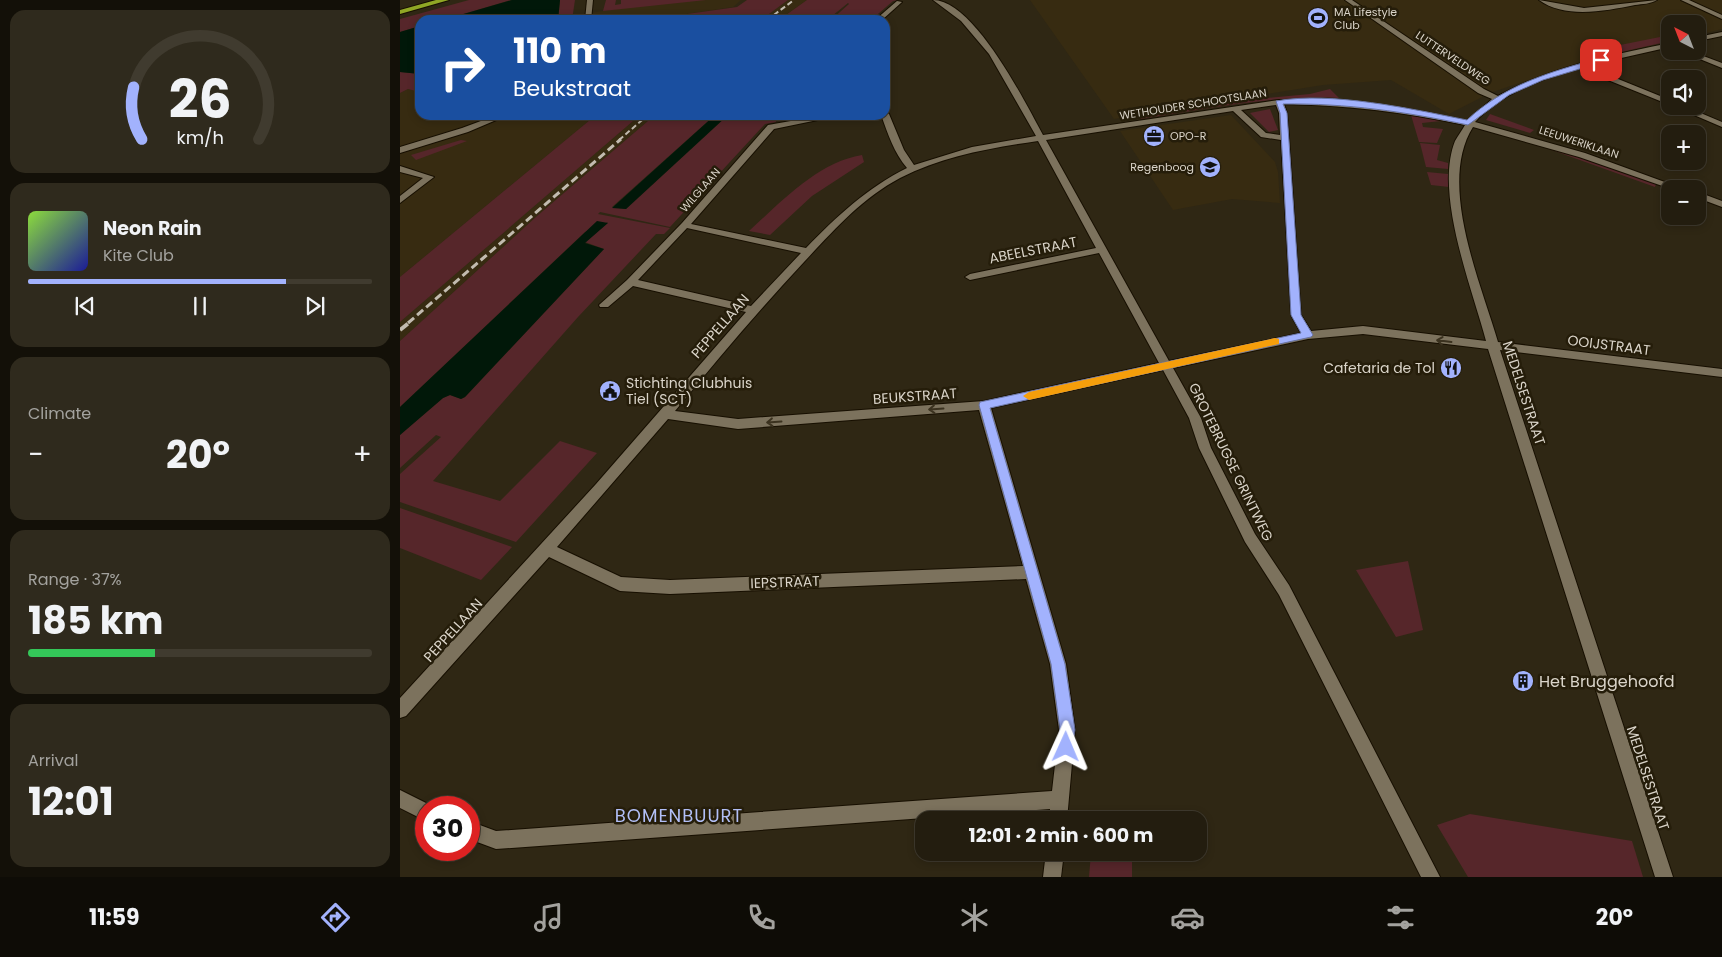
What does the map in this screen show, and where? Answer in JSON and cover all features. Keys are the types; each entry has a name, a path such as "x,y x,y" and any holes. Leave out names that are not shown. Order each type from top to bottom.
{"highway":[{"path":"400,5 418,0"},
{"path":"400,12 445,0"}],"street":[{"path":"588,15 590,0"},
{"name":"GROTEBRUGSE GRINTWEG","path":"936,0 960,15 981,36 999,62 1194,418 1205,448 1250,538 1284,590 1431,877"},
{"name":"LUTTERVELDWEG","path":"1348,0 1481,91 1497,99"},
{"path":"1542,0 1569,11 1582,11 1654,0"},
{"path":"1684,0 1722,17"},
{"path":"884,15 899,2"},
{"path":"1706,37 1722,34"},
{"name":"MEDELSESTRAAT","path":"1661,47 1541,79 1497,99 1468,123 1459,141 1455,166 1456,194 1462,240 1485,312 1493,346 1664,877"},
{"path":"1706,60 1722,66"},
{"path":"1581,67 1661,99"},
{"name":"WETHOUDER SCHOOTSLAAN","path":"1040,138 1278,102 1318,101 1363,104 1416,112 1468,123"},
{"path":"1278,102 1284,113 1296,315 1308,335"},
{"path":"1235,109 1264,135 1285,138"},
{"path":"1698,115 1722,125"},
{"path":"400,150 491,120"},
{"name":"WILGLAAN","path":"807,120 771,127 685,224 808,251"},
{"path":"887,120 897,147 905,162 913,169"},
{"name":"LEEUWERIKLAAN","path":"1468,123 1588,155 1661,182"},
{"name":"PEPPELLAAN","path":"400,710 547,549 753,310 808,251 856,204 913,169 977,148 1040,138"},
{"path":"400,169 430,177 400,200"},
{"path":"1706,198 1722,204"},
{"path":"604,305 631,282 685,224"},
{"name":"ABEELSTRAAT","path":"970,277 1102,250"},
{"path":"631,282 753,310"},
{"name":"OOIJSTRAAT","path":"1308,335 1363,330 1722,374"},
{"name":"BEUKSTRAAT","path":"664,414 738,424 984,405 1308,335"},
{"path":"984,405 1030,572 1058,664 1067,730 1059,811"},
{"name":"IEPSTRAAT","path":"547,549 620,584 670,587 1030,572"},
{"path":"400,799 415,806"},
{"path":"480,834 496,840 1061,799"},
{"path":"1052,877 1054,861"}],"shaded area":[{"path":"469,0 511,0 460,15 415,15 415,28 400,32 400,19"},
{"path":"512,0 560,0 558,15 460,15"},
{"path":"560,0 575,0 573,15 558,15"},
{"path":"606,0 616,0 615,5 621,4 621,0 706,0 603,11"},
{"path":"621,0 741,0 733,7 687,15 578,15 621,8"},
{"path":"747,0 788,0 768,15 687,15 737,7"},
{"path":"788,0 807,0 786,15 768,15"},
{"path":"807,0 899,0 893,1 877,15 837,15 848,3 833,15 786,15"},
{"path":"1030,0 1722,0 1722,29 1706,33 1706,15 1661,15 1661,43 1590,59 1490,93 1449,114 1391,80 1323,85 1114,119"},
{"path":"415,28 415,74 400,72 400,32"},
{"path":"1661,37 1661,43 1590,59 1580,53"},
{"path":"400,72 415,74 415,91 408,89 400,93"},
{"path":"408,89 415,90 415,120 590,120 400,277 400,93"},
{"path":"1330,89 1339,98 1264,101 1140,119 1137,116 1236,101 1310,94"},
{"path":"1270,109 1278,130 1269,132 1250,113"},
{"path":"1490,114 1534,130 1530,133 1486,120"},
{"name":"Regenboog","path":"1231,115 1275,162 1278,172 1280,203 1232,199 1173,210 1120,131"},
{"path":"1411,115 1441,121 1422,123 1423,127 1443,129 1437,143 1419,142"},
{"path":"590,120 634,120 400,322 400,277"},
{"path":"634,120 649,120 537,216 400,341 400,322"},
{"path":"649,120 709,120 612,207 626,209 723,120 776,120 776,122 765,124 670,227 600,212 598,214 670,228 664,234 656,234 578,317 433,481 500,501 560,441 597,453 516,542 400,502 400,474 441,437 436,435 400,468 400,435 443,398 450,395 461,399 465,397 604,249 585,242 608,222 585,232 400,407 400,341 537,216"},
{"path":"709,120 723,120 626,209 612,208"},
{"path":"461,140 467,141 416,160 411,155"},
{"path":"1420,143 1440,145 1437,160 1448,163 1448,169 1426,167"},
{"path":"1538,145 1570,153 1656,184 1655,187"},
{"path":"862,155 864,162 812,196 770,235 749,231 787,196 815,174 846,159"},
{"path":"1427,172 1448,174 1449,187 1431,185"},
{"path":"597,221 608,223 585,243 604,249 465,397 461,399 450,395 443,398 400,435 400,407"},
{"path":"400,508 512,547 481,580 400,548"},
{"path":"1408,561 1423,630 1396,637 1356,570"},
{"path":"1470,814 1632,841 1643,877 1468,877 1437,825"},
{"path":"1090,861 1132,861 1132,877 1089,877"}],"railway":[{"path":"774,15 794,0"},
{"path":"619,140 642,120"},
{"path":"408,323 621,139"},
{"path":"400,330 410,322"}],"slow traffic":[{"path":"1029,396 1275,342"}],"place":[{"name":"MA Lifestyle Club","path":"1318,18"},
{"name":"OPO-R","path":"1154,136"},
{"name":"Regenboog","path":"1210,167"},
{"name":"Cafetaria de Tol","path":"1451,368"},
{"name":"Stichting Clubhuis Tiel (SCT)","path":"610,391"},
{"name":"Het Bruggehoofd","path":"1523,681"}],"district":[{"name":"BOMENBUURT","path":"679,816"}],"route":[{"path":"1066,747 1067,730 1058,664 1030,572 984,405 1308,335 1296,315 1284,113 1278,102 1318,101 1363,104 1416,112 1468,123 1484,108 1506,93 1560,72 1601,60"}]}
